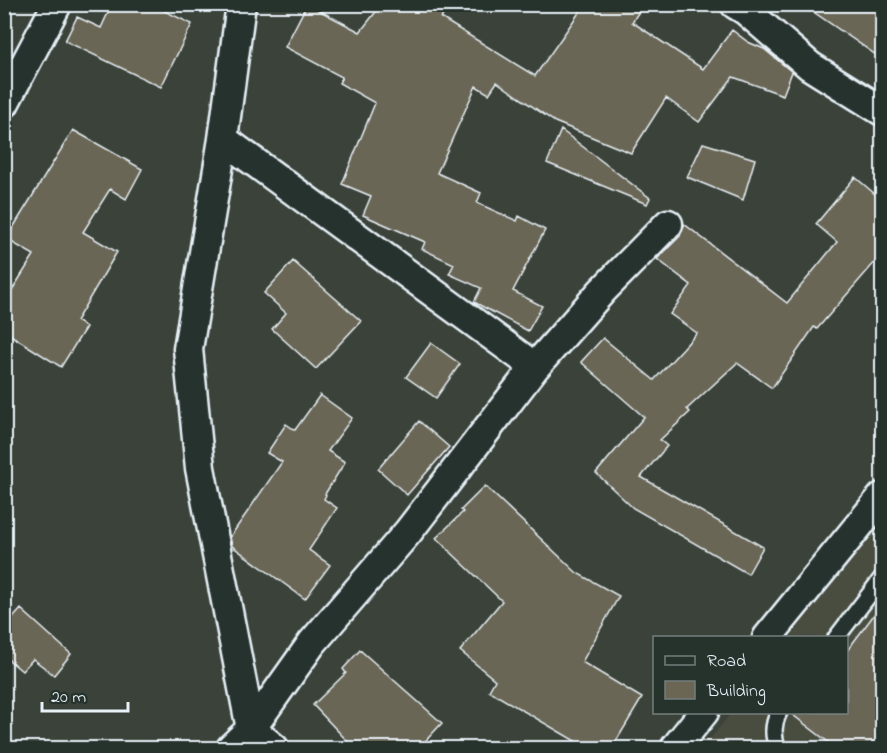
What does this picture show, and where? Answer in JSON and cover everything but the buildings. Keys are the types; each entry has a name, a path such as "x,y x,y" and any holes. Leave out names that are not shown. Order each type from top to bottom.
{"street":[{"path":"4,104 57,4"},
{"path":"241,4 224,139 188,349 200,468 251,729 274,748"},
{"path":"735,4 810,66 882,111"},
{"path":"224,139 535,367"},
{"path":"231,748 251,729 312,643 408,532 535,367 602,291 668,224"},
{"path":"769,636 882,497"},
{"path":"675,748 702,714"}],"lane":[{"path":"838,636 882,578"},
{"path":"778,714 773,724 778,748"}],"shaded area":[{"path":"882,521 882,748 703,748 730,714 848,714 848,636 791,636"}]}
